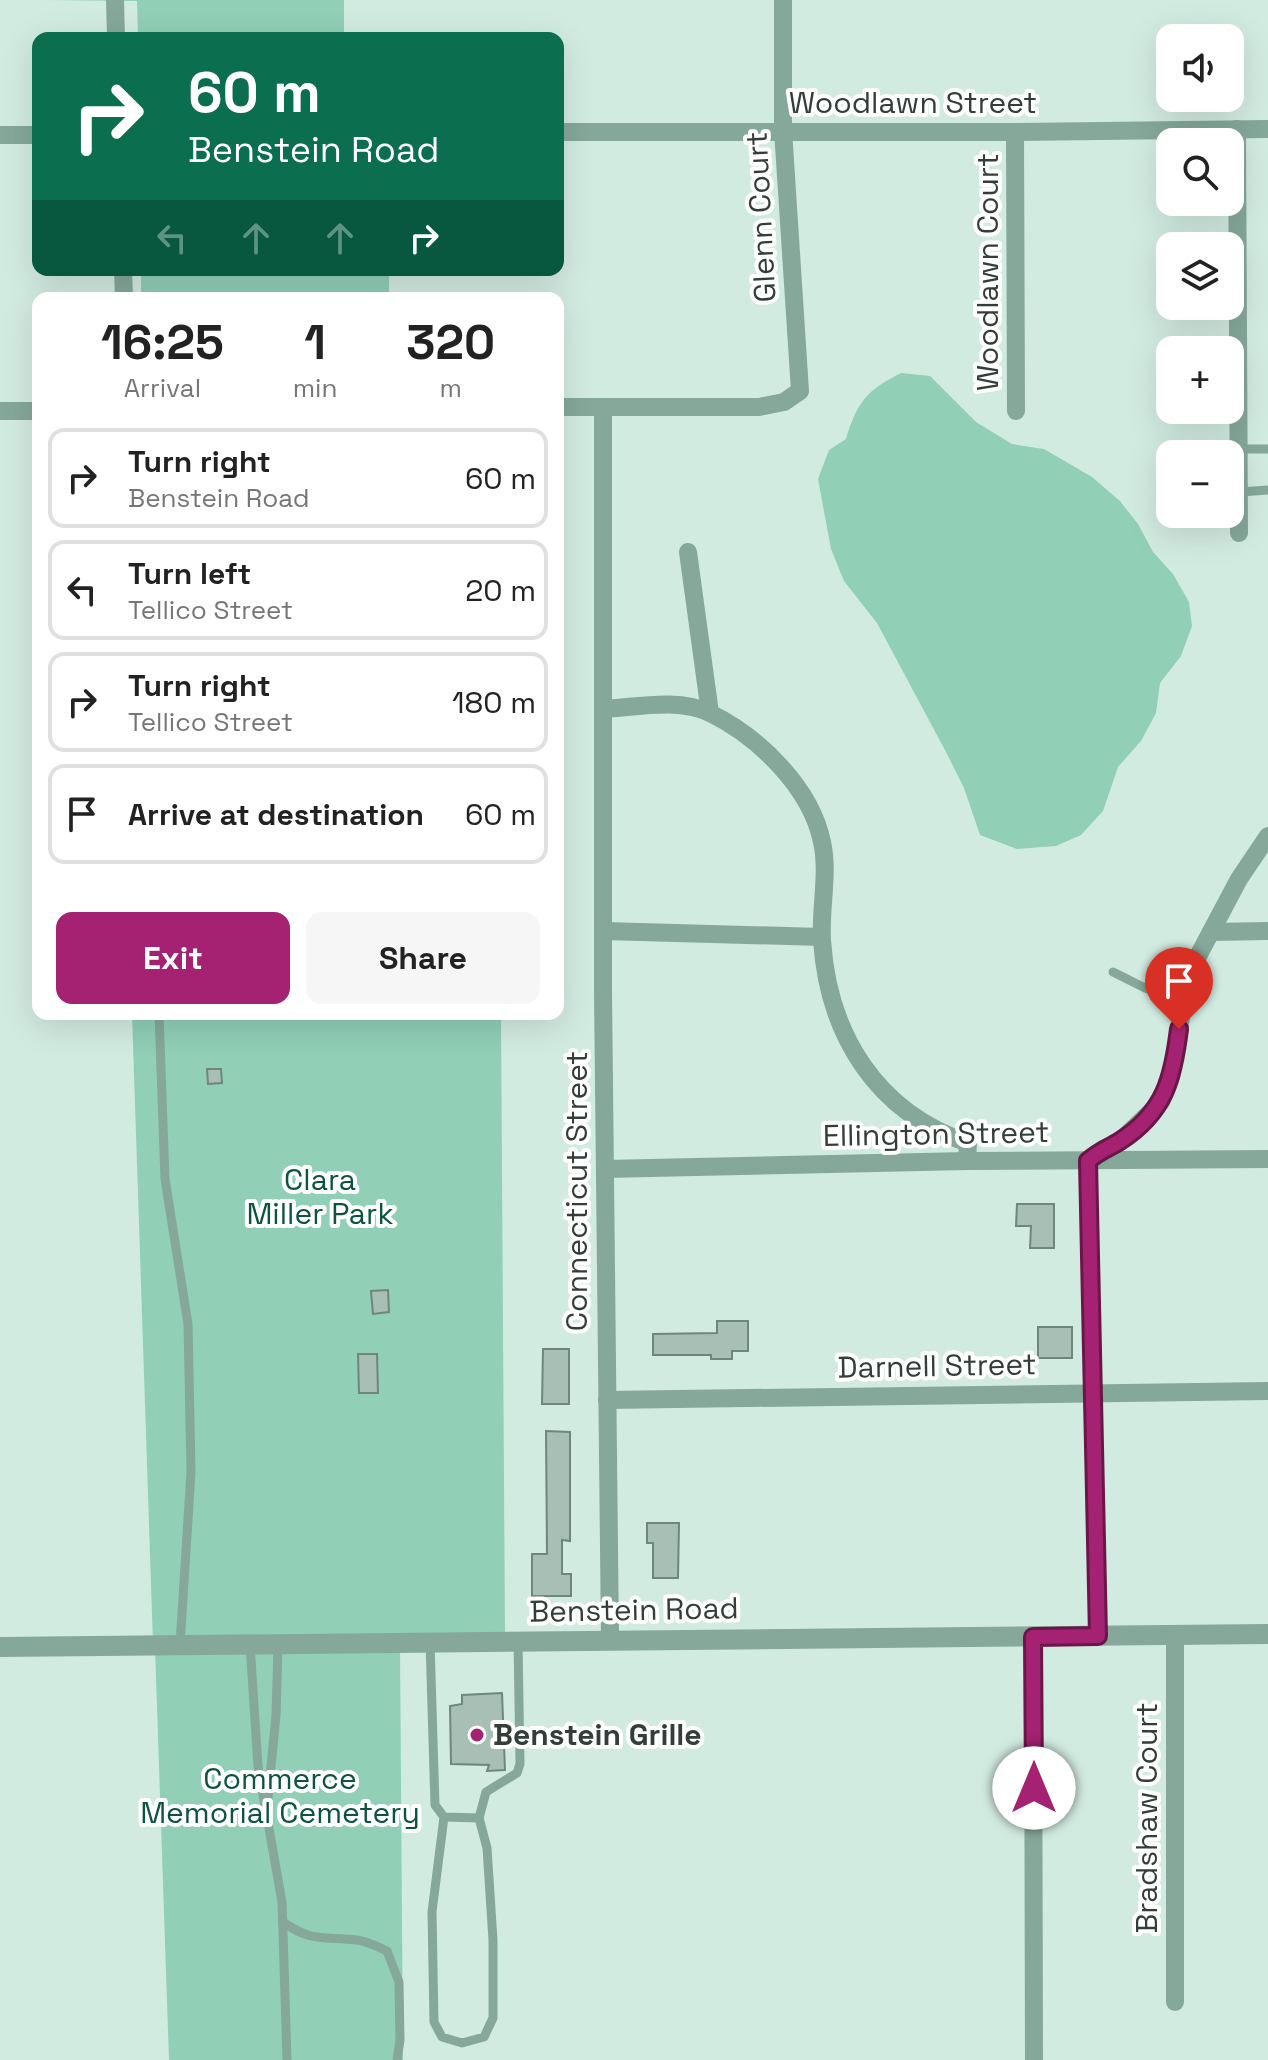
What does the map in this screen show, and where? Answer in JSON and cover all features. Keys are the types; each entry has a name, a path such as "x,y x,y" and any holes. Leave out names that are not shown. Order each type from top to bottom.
{"street":[{"path":"115,0 116,32"},
{"name":"Glenn Court","path":"603,407 759,407 784,402 800,391 783,130 783,0"},
{"name":"Woodlawn Street","path":"1244,129 1268,129"},
{"name":"Woodlawn Street","path":"564,132 1156,130"},
{"name":"Woodlawn Court","path":"1015,132 1016,411"},
{"path":"0,135 32,135"},
{"path":"1238,216 1240,440"},
{"path":"564,407 603,407"},
{"name":"Connecticut Street","path":"603,407 610,1640"},
{"path":"0,411 32,411"},
{"path":"1239,528 1239,533"},
{"path":"688,552 710,713"},
{"path":"604,709 672,705 698,707 728,722 759,745 791,781 812,813 823,844 821,937 826,979 843,1034 865,1070 900,1106 950,1137 968,1143 967,1161"},
{"path":"1098,1636 1088,1161 1119,1142 1161,1102 1171,1077 1188,975 1239,879 1268,836"},
{"path":"604,931 821,937"},
{"path":"1211,932 1268,931"},
{"name":"Ellington Street","path":"605,1169 967,1161 1268,1159"},
{"name":"Darnell Street","path":"607,1400 1268,1391"},
{"name":"Benstein Road","path":"0,1647 1268,1634"},
{"name":"Bradshaw Court","path":"1175,1635 1175,2002"},
{"path":"1033,1637 1034,2060"}],"lane":[{"path":"1244,449 1268,449"},
{"path":"1244,492 1268,490"},
{"path":"1113,972 1182,1001"},
{"path":"159,1020 165,1179 188,1324 191,1472 180,1645"},
{"path":"430,1642 435,1805 444,1817 432,1912 434,2022 442,2037 462,2043 484,2037 493,2018 493,1940 487,1848 479,1818 486,1792 517,1773 520,1764 518,1641"},
{"path":"250,1644 258,1766 283,1922 287,2060"},
{"path":"266,1805 276,1715 278,1644"},
{"path":"444,1817 479,1818"},
{"path":"283,1922 300,1934 321,1939 361,1940 387,1951 399,1982 400,2040 397,2060"}],"green space":[{"path":"47,0 344,0 344,32 138,32 137,1"},
{"path":"141,276 389,276 389,292 141,292"},
{"path":"901,373 930,376 976,422 1012,444 1044,449 1092,477 1120,501 1138,524 1153,552 1173,574 1189,602 1192,626 1181,656 1160,683 1156,713 1141,741 1118,767 1103,811 1081,835 1056,846 1017,849 980,835 964,788 946,752 877,623 844,581 831,549 818,479 829,450 846,439 854,415 865,398"},
{"name":"Clara Miller Park","path":"132,1020 501,1020 505,1637 153,1644"},
{"name":"Commerce Memorial Cemetery","path":"400,1647 403,2060 169,2060 155,1648"}],"building":[{"path":"207,1069 221,1069 222,1083 208,1084"},
{"path":"1017,1204 1054,1204 1054,1248 1030,1248 1031,1226 1016,1226"},
{"path":"388,1290 389,1312 373,1314 371,1291"},
{"path":"717,1321 748,1321 748,1351 732,1351 732,1359 711,1359 711,1355 653,1355 653,1334 717,1333"},
{"path":"1038,1327 1072,1327 1072,1358 1038,1358"},
{"path":"543,1349 569,1349 569,1404 542,1404"},
{"path":"358,1354 377,1354 378,1393 359,1393"},
{"path":"546,1431 570,1432 570,1541 562,1540 562,1574 571,1574 571,1596 532,1596 532,1554 547,1554"},
{"path":"647,1523 679,1523 678,1578 653,1578 653,1543 647,1543"},
{"name":"Benstein Grille","path":"502,1693 505,1770 487,1771 489,1765 451,1764 450,1706 462,1704 462,1695"}],"place":[{"name":"Benstein Grille","path":"477,1735"}],"route":[{"path":"1034,1788 1033,1637 1098,1636 1088,1161 1119,1142 1161,1102 1171,1077 1179,1029"}]}
